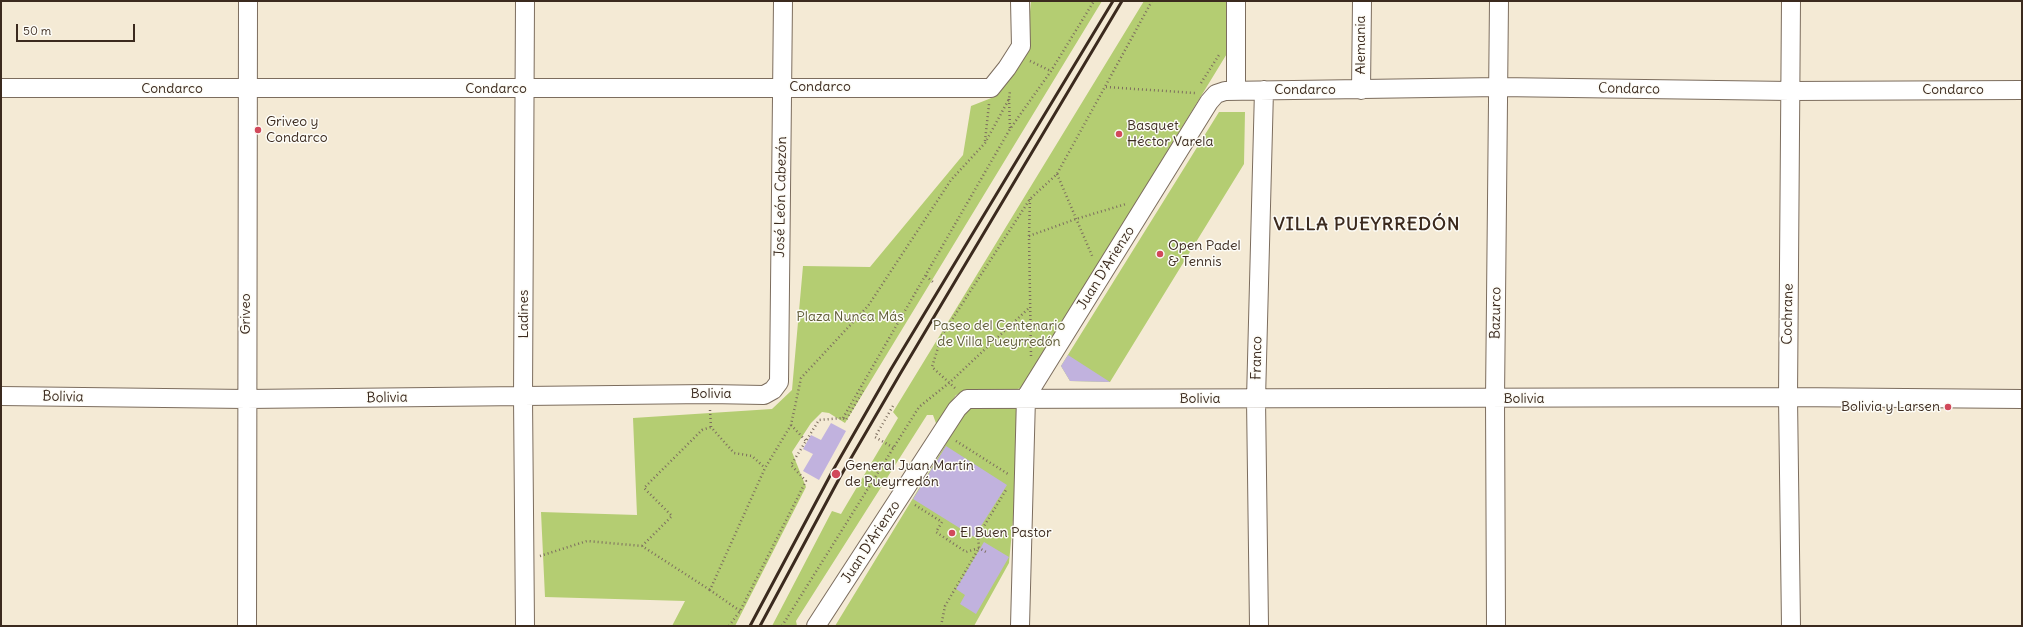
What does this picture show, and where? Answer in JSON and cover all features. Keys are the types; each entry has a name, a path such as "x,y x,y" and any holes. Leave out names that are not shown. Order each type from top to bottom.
{"street":[{"name":"Griveo","path":"247,626 246,399 248,1"},
{"name":"Ladines","path":"525,626 523,397 526,1"},
{"name":"José León Cabezón","path":"773,390 779,382 782,1"},
{"path":"991,88 1007,68 1020,46 1020,1"},
{"path":"1236,1 1236,90"},
{"name":"Alemania","path":"1361,90 1362,1"},
{"name":"Bazurco","path":"1496,626 1495,399 1498,1"},
{"name":"Cochrane","path":"1791,1 1788,397 1791,626"},
{"name":"Condarco","path":"1236,90 1361,90 1498,87 1790,91 2022,90"},
{"name":"Condarco","path":"1,88 991,88"},
{"name":"Juan D’Arienzo","path":"816,626 957,409 967,399 1026,397 1202,98 1236,90"},
{"name":"Franco","path":"1259,626 1256,399 1264,90"},
{"name":"Bolivia","path":"1,396 246,399 523,397 709,394 764,395 773,390"},
{"path":"1020,626 1019,481 1026,397"},
{"name":"Bolivia","path":"1026,397 1256,399 1788,397 2022,399"}],"path":[{"path":"843,418 1010,128 1051,71 1094,1"},
{"path":"956,388 932,367 942,335 1030,199 1057,174 1152,1"},
{"path":"1020,46 1030,61 1051,71"},
{"path":"1202,98 1223,48"},
{"path":"710,590 765,468 791,425 801,378 868,306 951,180 985,144 1008,99 1012,84"},
{"path":"1106,87 1202,98"},
{"path":"985,144 991,88"},
{"path":"1191,100 1202,98"},
{"path":"1008,99 1010,128"},
{"path":"1057,174 1094,259 1097,253"},
{"path":"1122,210 1130,198"},
{"path":"1030,199 1029,308 1031,362 1035,355"},
{"path":"1029,236 1076,219 1126,204"},
{"path":"926,276 934,283"},
{"path":"782,626 919,407 949,383 1029,308"},
{"path":"729,626 740,611 806,481 791,465 819,420 843,418 846,420 864,389"},
{"path":"709,394 711,427 734,453 752,456 765,468"},
{"path":"893,406 875,437 894,448"},
{"path":"791,425 806,441"},
{"path":"642,546 672,516 644,488 702,430 711,427"},
{"path":"941,626 947,602 979,548 978,536 1019,481 942,432"},
{"path":"901,496 942,522 936,532 966,552 979,548 986,552"},
{"path":"525,560 587,541 642,546 740,611"}],"green space":[{"name":"Plaza Nunca Más","path":"1031,1 1102,1 845,423 829,413 822,412 811,423 792,452 806,487 735,626 672,626 685,601 545,597 541,512 637,515 633,418 772,409 792,390 803,266 870,267 963,155 971,106 994,97 1021,61 1027,44"},
{"name":"Paseo del Centenario de Villa Pueyrredón","path":"1144,1 1228,1 1228,52 1023,387 1007,391 973,392 956,395 937,426 933,415 927,415 796,621 797,626 772,626 832,511 841,514 898,418 893,412"},
{"name":"Open Padel & Tennis","path":"1219,112 1245,112 1244,164 1110,382 1070,381 1061,366"},
{"name":"El Buen Pastor","path":"1017,404 1016,488 1009,563 974,626 835,626 946,444 945,443 962,414 972,407"}],"building":[{"path":"1068,355 1110,382 1070,381 1061,366"},
{"path":"831,423 846,431 819,480 803,471 813,454 803,449 811,435 821,440"},
{"path":"946,446 1007,485 974,537 913,499"},
{"path":"984,542 1009,557 976,614 960,604 965,595 956,589"}],"railway":[{"path":"750,626 832,472 891,369 1113,1"},
{"path":"760,626 840,477 1122,1"}],"place":[{"name":"Griveo y Condarco","path":"258,130"},
{"name":"Basquet Héctor Varela","path":"1119,134"},
{"name":"Open Padel & Tennis","path":"1160,254"},
{"name":"Bolivia y Larsen","path":"1948,407"},
{"name":"General Juan Martín de Pueyrredón","path":"836,474"},
{"name":"El Buen Pastor","path":"952,533"}],"district":[{"name":"VILLA PUEYRREDÓN","path":"1367,225"}]}
